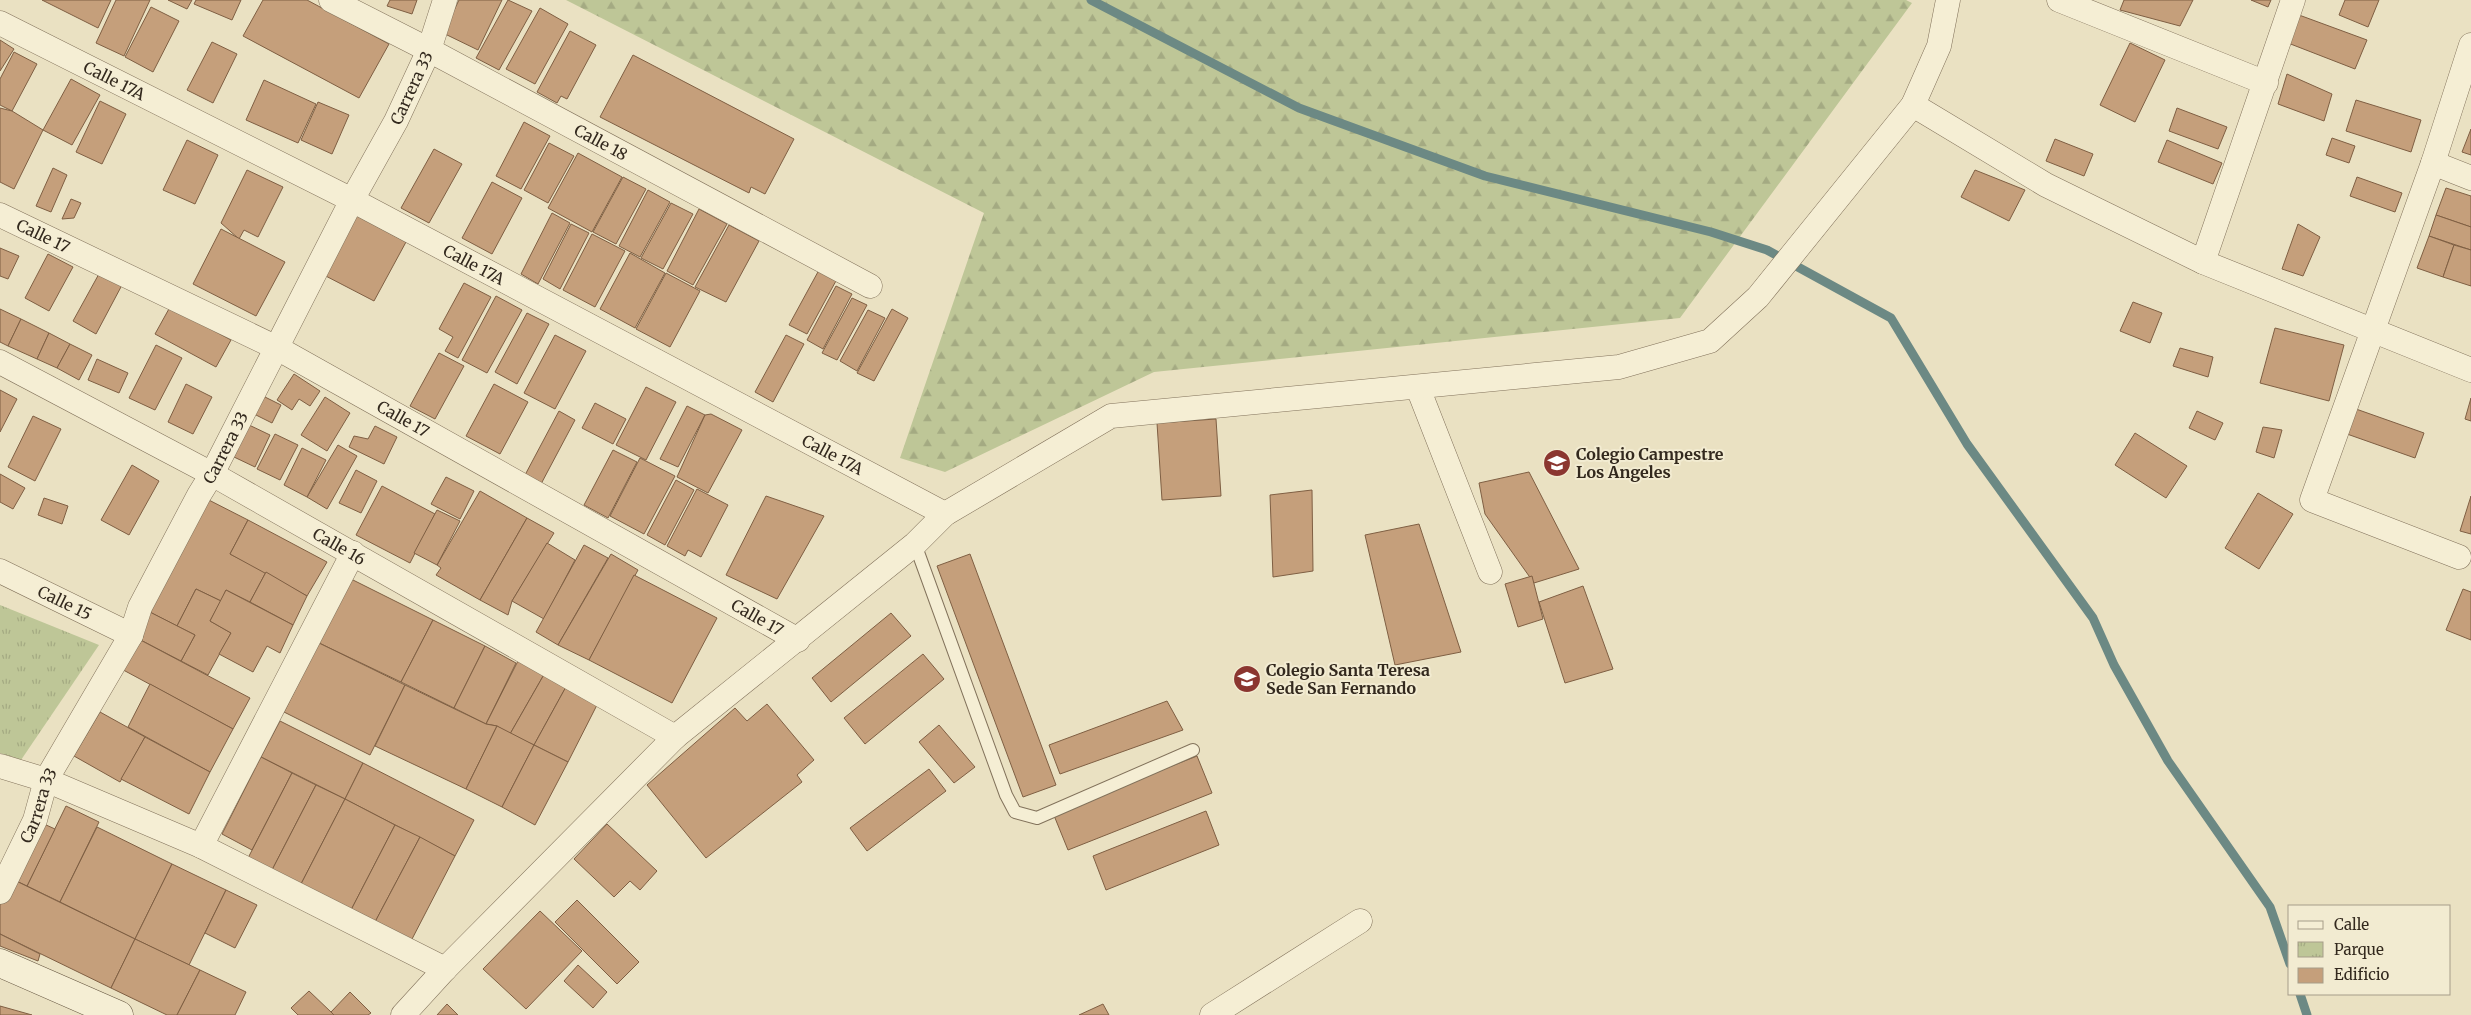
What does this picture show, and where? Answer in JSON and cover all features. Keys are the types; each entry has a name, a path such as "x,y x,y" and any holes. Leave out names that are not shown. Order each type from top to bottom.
{"street":[{"name":"Calle 18","path":"331,0 429,50 870,286"},
{"name":"Carrera 33","path":"0,892 35,820 46,780 131,635 140,607 198,495 212,474 352,200 396,121 429,50 445,0"},
{"path":"403,1015 445,969 675,737 916,544 945,514 1110,416 1418,388 1618,367 1710,341 1758,298 1913,105 1939,46 1948,0"},
{"path":"2059,0 2266,83"},
{"path":"2203,262 2293,0"},
{"name":"Calle 17A","path":"0,23 352,200 945,514"},
{"path":"2459,556 2312,500 2433,163 2471,46"},
{"path":"1913,105 2046,185 2203,262 2471,370"},
{"path":"2433,163 2471,178"},
{"name":"Calle 17","path":"0,215 277,348 798,640"},
{"name":"Calle 16","path":"0,362 212,474 675,737"},
{"path":"1418,388 1490,572"},
{"path":"201,846 353,553"},
{"name":"Calle 15","path":"0,571 131,635"},
{"path":"0,766 46,780 201,846 445,969"},
{"path":"1212,1015 1360,921"},
{"path":"0,963 112,1013"}],"lane":[{"path":"916,544 1006,795 1015,812 1037,818 1193,750"}],"green space":[{"path":"566,0 1906,0 1912,3 1680,318 1154,372 945,472 900,458 984,213"},
{"path":"0,605 99,645 21,760 0,753"}],"building":[{"path":"42,0 111,0 98,28"},
{"path":"116,0 150,0 124,56 96,43"},
{"path":"168,0 192,0 187,9"},
{"path":"196,0 241,0 232,20 194,4"},
{"path":"263,0 307,0 389,44 359,98 243,36"},
{"path":"390,0 417,0 412,14 387,6"},
{"path":"459,0 502,0 478,50 443,33"},
{"path":"508,0 532,11 499,70 476,58"},
{"path":"2124,0 2193,0 2180,26 2120,10"},
{"path":"2251,0 2271,0 2268,7"},
{"path":"2345,0 2379,0 2368,27 2339,15"},
{"path":"151,7 179,21 153,72 125,57"},
{"path":"540,8 568,24 535,84 506,69"},
{"path":"2299,15 2367,40 2355,69 2288,43"},
{"path":"570,31 596,45 567,99 561,96 557,103 537,92"},
{"path":"0,40 14,49 0,71"},
{"path":"212,42 237,54 213,103 187,90"},
{"path":"2130,43 2165,60 2135,122 2100,105"},
{"path":"14,52 37,64 12,111 0,105 0,79"},
{"path":"633,55 794,139 765,194 751,187 749,193 600,117"},
{"path":"2287,74 2332,94 2324,121 2278,104"},
{"path":"71,79 100,95 72,145 43,130"},
{"path":"264,80 316,104 298,143 246,120"},
{"path":"2356,100 2421,120 2411,152 2346,131"},
{"path":"100,101 126,114 102,164 76,152"},
{"path":"318,102 349,115 332,154 301,140"},
{"path":"0,108 12,111 43,130 14,189 0,182"},
{"path":"2177,108 2227,127 2218,149 2169,131"},
{"path":"524,122 550,136 521,189 496,176"},
{"path":"2471,129 2471,155 2462,152"},
{"path":"2332,138 2355,146 2349,163 2326,155"},
{"path":"2055,139 2093,154 2084,176 2046,161"},
{"path":"187,140 218,155 195,204 163,190"},
{"path":"2167,140 2222,163 2213,184 2158,162"},
{"path":"549,143 574,156 548,203 524,190"},
{"path":"434,149 462,164 429,223 401,208"},
{"path":"578,153 622,177 592,232 548,208"},
{"path":"53,168 67,175 51,212 36,206"},
{"path":"247,170 283,187 258,237 244,230 239,239 221,223"},
{"path":"1975,170 2025,190 2009,221 1961,197"},
{"path":"623,177 646,189 616,244 593,232"},
{"path":"2357,177 2402,193 2395,212 2350,196"},
{"path":"492,182 522,198 492,254 462,238"},
{"path":"2446,188 2471,196 2471,227 2436,215"},
{"path":"648,190 670,202 640,257 619,246"},
{"path":"71,199 81,203 74,218 62,219"},
{"path":"671,203 693,214 663,269 641,258"},
{"path":"699,209 727,224 693,285 667,271"},
{"path":"352,213 406,242 374,301 320,273"},
{"path":"552,213 570,223 538,284 521,274"},
{"path":"2436,215 2471,227 2471,250 2429,236"},
{"path":"571,224 589,233 560,289 543,279"},
{"path":"2298,224 2320,237 2303,276 2282,269"},
{"path":"729,225 759,241 726,302 695,287"},
{"path":"221,229 285,262 256,316 193,284"},
{"path":"592,234 625,251 595,307 563,290"},
{"path":"2429,236 2454,245 2443,277 2417,268"},
{"path":"2454,245 2471,250 2471,286 2443,277"},
{"path":"0,248 19,256 8,279 0,276"},
{"path":"630,253 665,273 635,328 600,309"},
{"path":"48,254 73,267 49,311 25,298"},
{"path":"819,270 837,279 807,334 789,325"},
{"path":"100,272 122,285 96,334 73,321"},
{"path":"666,273 700,291 670,347 636,329"},
{"path":"464,283 491,297 458,358 445,351 453,337 439,329"},
{"path":"836,286 852,294 823,349 807,340"},
{"path":"496,296 522,310 487,373 462,360"},
{"path":"852,298 867,305 837,360 822,353"},
{"path":"2133,302 2162,313 2150,343 2120,331"},
{"path":"170,307 231,340 216,367 155,334"},
{"path":"0,309 21,319 8,346 0,342"},
{"path":"892,309 908,318 874,381 857,373"},
{"path":"868,310 885,318 857,371 840,361"},
{"path":"527,313 549,324 517,384 495,372"},
{"path":"21,319 49,333 37,359 8,346"},
{"path":"2275,328 2344,345 2329,401 2260,383"},
{"path":"49,333 70,344 57,368 37,359"},
{"path":"555,335 586,351 555,409 524,393"},
{"path":"786,335 804,344 773,402 755,392"},
{"path":"70,344 92,355 79,380 57,368"},
{"path":"156,345 182,358 155,410 129,398"},
{"path":"2180,348 2213,357 2208,377 2173,366"},
{"path":"439,353 464,366 435,419 410,406"},
{"path":"97,359 128,373 119,393 88,380"},
{"path":"294,374 320,391 310,406 299,399 292,410 277,400"},
{"path":"186,384 212,397 193,434 168,422"},
{"path":"494,384 528,402 500,454 466,436"},
{"path":"646,387 676,402 646,460 616,445"},
{"path":"0,390 17,399 0,432"},
{"path":"263,396 281,405 272,423 254,414"},
{"path":"325,397 350,413 327,451 301,435"},
{"path":"2471,398 2471,421 2465,419"},
{"path":"595,403 626,419 613,444 582,428"},
{"path":"687,406 705,415 678,467 660,459"},
{"path":"2356,409 2424,433 2415,458 2347,434"},
{"path":"559,411 575,420 541,484 525,475"},
{"path":"2197,411 2223,423 2215,440 2189,428"},
{"path":"711,414 742,430 708,493 677,477 705,415"},
{"path":"33,416 61,429 35,481 8,467"},
{"path":"1216,419 1221,496 1162,500 1157,423"},
{"path":"249,425 270,435 255,467 234,457"},
{"path":"375,426 397,437 384,464 349,447 354,436 368,439"},
{"path":"2263,427 2282,430 2274,458 2256,452"},
{"path":"2135,433 2187,466 2166,498 2115,465"},
{"path":"275,434 298,445 280,480 257,469"},
{"path":"338,445 357,456 327,509 307,497"},
{"path":"302,448 326,460 307,497 284,485"},
{"path":"613,450 637,462 608,518 584,505"},
{"path":"640,458 675,476 644,534 610,516"},
{"path":"132,465 159,481 129,535 101,520"},
{"path":"356,470 377,481 361,513 339,503"},
{"path":"1529,472 1579,569 1534,583 1485,514 1479,483"},
{"path":"0,474 25,488 13,509 0,502"},
{"path":"446,477 474,491 460,519 431,504"},
{"path":"676,480 694,490 665,545 647,535"},
{"path":"382,486 435,514 410,563 356,535"},
{"path":"697,489 728,505 701,557 688,550 685,556 667,546"},
{"path":"1312,490 1313,571 1273,577 1270,495"},
{"path":"480,491 527,518 480,600 436,575 441,568 437,565"},
{"path":"2258,493 2293,514 2259,569 2225,548"},
{"path":"199,495 248,520 230,554 266,572 250,602 226,590 221,601 196,589 177,626 140,607"},
{"path":"766,496 824,516 777,599 726,575"},
{"path":"2471,496 2471,534 2460,531"},
{"path":"44,498 68,506 62,524 38,515"},
{"path":"437,510 460,521 437,565 414,553"},
{"path":"527,518 554,533 512,601 508,615 480,600"},
{"path":"248,520 327,562 307,596 230,554"},
{"path":"1419,524 1461,652 1395,665 1365,535"},
{"path":"547,543 575,560 544,619 512,601"},
{"path":"584,545 608,558 558,645 536,632"},
{"path":"611,554 638,570 589,660 558,645"},
{"path":"970,554 1056,785 1023,797 937,566"},
{"path":"266,572 307,596 293,625 250,602"},
{"path":"634,575 717,618 672,703 589,660"},
{"path":"1532,576 1543,619 1518,627 1505,584"},
{"path":"351,579 433,620 401,682 319,643"},
{"path":"1583,586 1613,669 1565,683 1539,602"},
{"path":"196,589 221,601 210,621 231,633 208,675 181,661 195,635 177,626"},
{"path":"2463,589 2471,592 2471,640 2446,630"},
{"path":"226,590 293,625 280,653 267,646 253,672 219,654 231,633 210,621"},
{"path":"140,607 195,635 181,661 131,635"},
{"path":"891,613 911,636 831,702 812,678"},
{"path":"433,620 485,646 454,708 401,682"},
{"path":"131,635 250,698 233,729 114,665"},
{"path":"319,643 405,685 370,755 284,712"},
{"path":"485,646 516,663 486,724 454,708"},
{"path":"923,654 944,679 865,744 844,718"},
{"path":"520,657 546,671 510,734 497,726 486,724"},
{"path":"546,671 567,685 534,745 510,734"},
{"path":"150,684 233,729 210,772 128,727"},
{"path":"405,685 486,724 497,726 466,789 375,746"},
{"path":"567,685 598,703 568,762 534,745"},
{"path":"1167,701 1183,730 1060,774 1049,745"},
{"path":"767,704 814,760 797,775 802,782 706,858 647,785 735,708 747,721"},
{"path":"100,712 145,737 120,782 74,756"},
{"path":"280,721 363,763 345,799 261,757"},
{"path":"939,725 975,767 954,783 919,742"},
{"path":"497,726 534,745 502,807 466,789"},
{"path":"145,737 210,772 189,814 121,779"},
{"path":"534,745 568,762 535,825 502,807"},
{"path":"1197,756 1212,793 1068,850 1053,813"},
{"path":"261,757 292,773 252,850 222,834"},
{"path":"363,763 474,820 455,856 345,799"},
{"path":"929,769 946,791 867,851 850,828"},
{"path":"292,773 316,785 272,870 248,858"},
{"path":"316,785 345,799 301,884 272,870"},
{"path":"345,799 395,825 351,910 301,884"},
{"path":"66,806 99,822 60,902 27,886"},
{"path":"1206,811 1219,845 1106,890 1093,856"},
{"path":"35,820 55,829 27,886 8,877"},
{"path":"607,824 657,871 640,890 630,881 614,897 574,859"},
{"path":"395,825 420,837 375,922 351,910"},
{"path":"97,827 172,864 135,939 60,902"},
{"path":"420,837 455,856 411,941 375,922"},
{"path":"172,864 226,890 189,965 135,939"},
{"path":"8,877 135,939 111,988 0,934 0,892"},
{"path":"226,890 257,905 235,948 205,933"},
{"path":"577,900 639,962 617,984 555,922"},
{"path":"540,911 582,951 526,1009 483,969"},
{"path":"0,934 40,954 38,961 0,946"},
{"path":"135,939 200,970 177,1015 167,1015 111,988"},
{"path":"578,965 607,992 593,1008 564,981"},
{"path":"200,970 246,992 235,1015 177,1015"},
{"path":"309,991 334,1015 298,1015 291,1008"},
{"path":"350,992 371,1013 368,1015 334,1015 331,1012"},
{"path":"447,1004 458,1015 437,1015"},
{"path":"1103,1004 1109,1015 1079,1015"},
{"path":"0,1006 32,1015 0,1015"}],"waterway":[{"path":"1091,0 1299,108 1485,176 1711,232 1767,250 1891,318 1967,444 2093,618 2114,665 2168,761 2270,907 2288,958"},
{"path":"2300,995 2307,1015"}],"place":[{"name":"Colegio Campestre Los Angeles","path":"1557,463"},
{"name":"Colegio Santa Teresa Sede San Fernando","path":"1247,679"}]}
